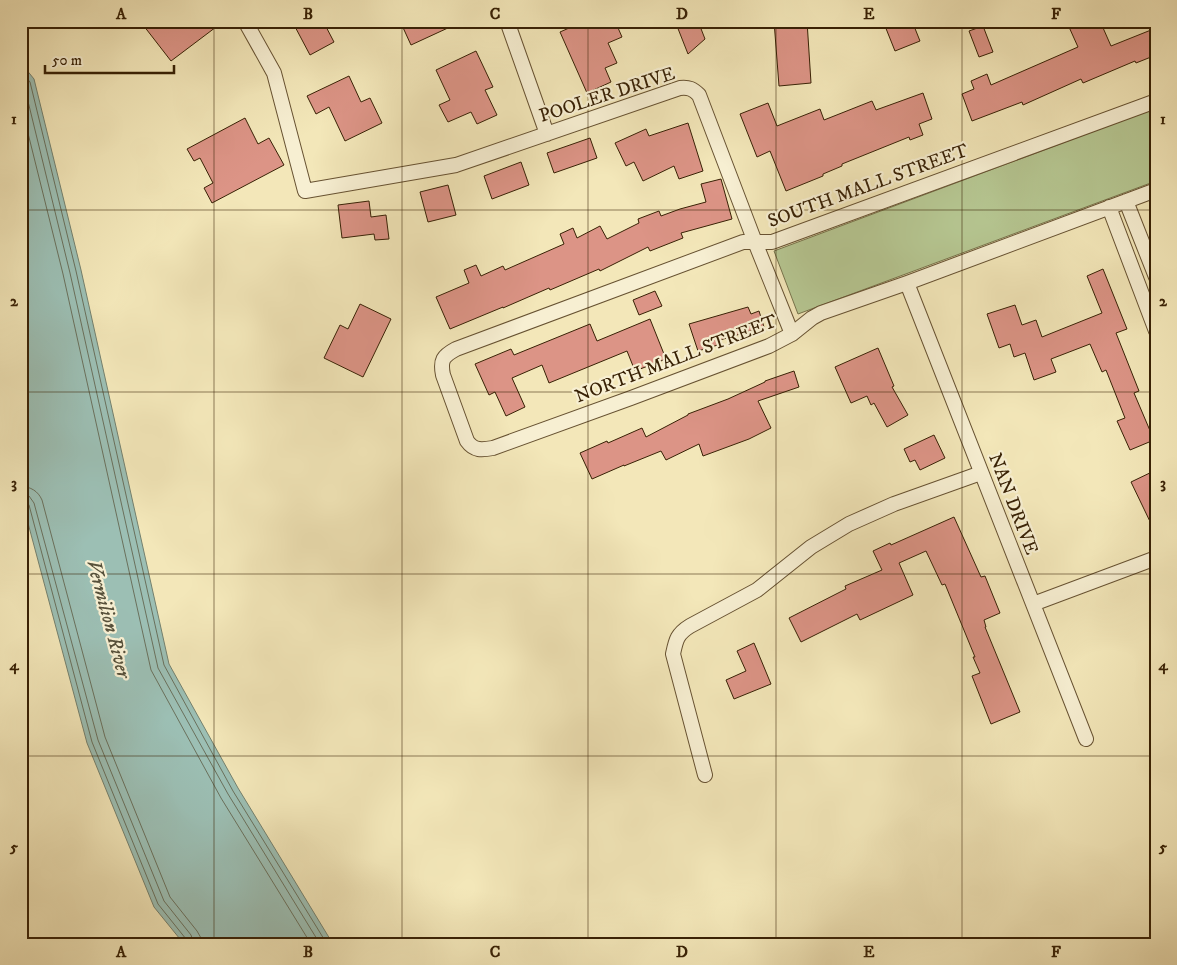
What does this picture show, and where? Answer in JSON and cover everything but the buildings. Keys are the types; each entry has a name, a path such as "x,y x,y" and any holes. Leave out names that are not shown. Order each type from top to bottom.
{"street":[{"name":"POOLER DRIVE","path":"245,21 274,73 305,191 456,165 680,88 693,89 700,95 792,334"},
{"path":"507,21 547,134"},
{"name":"SOUTH MALL STREET","path":"453,405 441,366 446,355 456,349 743,242 772,242 1156,101"},
{"name":"NORTH MALL STREET","path":"453,405 470,446 477,449 493,448 769,346 792,334 821,313 1156,190"},
{"path":"1126,201 1156,277"},
{"path":"1108,207 1156,331"},
{"name":"NAN DRIVE","path":"907,282 1086,739"},
{"path":"704,775 672,654 676,640 683,630 757,590 811,547 849,524 894,504 981,474"},
{"path":"1033,604 1156,558"}],"green space":[{"path":"1156,108 1156,181 798,314 774,251"}],"water":[{"name":"Vermilion River","path":"21,63 34,79 81,270 169,664 238,788 333,944 184,944 154,907 87,743 21,497"}]}
